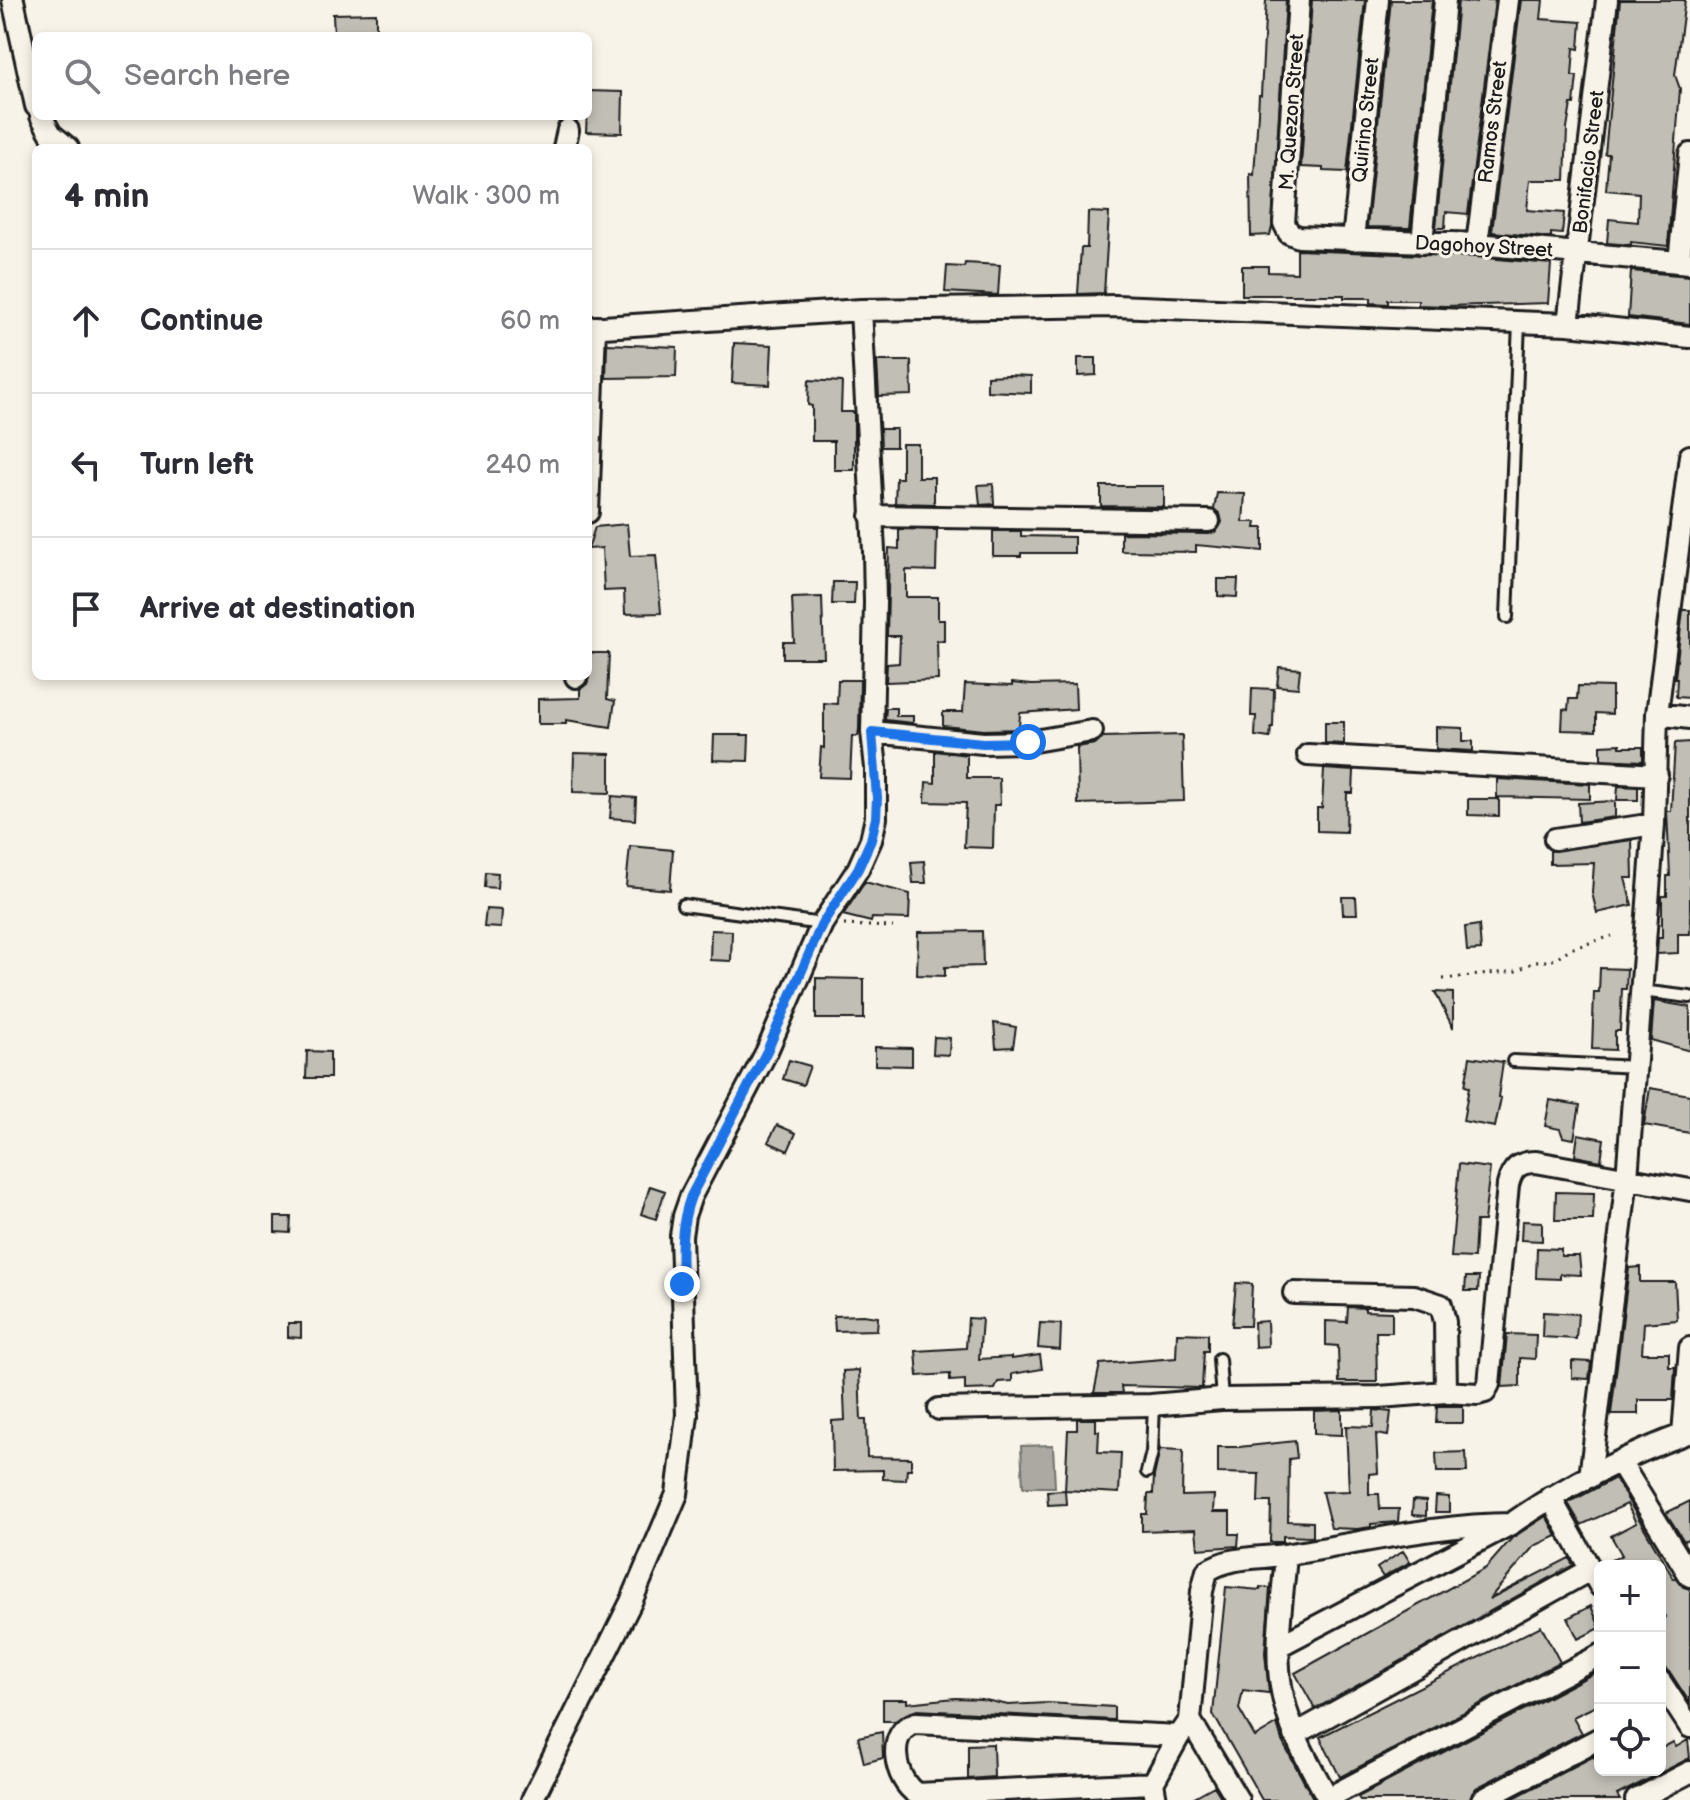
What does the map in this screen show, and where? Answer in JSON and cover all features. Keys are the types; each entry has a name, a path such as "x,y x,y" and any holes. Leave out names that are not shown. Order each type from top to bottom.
{"street":[{"path":"13,0 32,88"},
{"name":"M. Quezon Street","path":"1284,223 1299,0"},
{"name":"Quirino Street","path":"1353,240 1378,0"},
{"path":"1422,243 1445,0"},
{"name":"Ramos Street","path":"1477,244 1508,0"},
{"name":"Bonifacio Street","path":"1568,324 1607,0"},
{"path":"43,120 51,134 63,144"},
{"path":"1684,262 1690,154"},
{"name":"Dagohoy Street","path":"1284,223 1289,233 1299,237 1477,244 1684,262"},
{"path":"592,327 861,310 1115,306 1568,324 1690,337"},
{"path":"532,1800 631,1602 677,1494 687,1415 681,1261 684,1216 691,1196 767,1051 822,924 858,869 871,840 877,808 872,732 875,603 861,310"},
{"path":"1590,1477 1627,1178 1637,1067 1657,775 1657,714 1690,456"},
{"path":"871,516 1209,521"},
{"path":"1657,714 1690,718"},
{"path":"872,732 998,743 1028,742 1092,731"},
{"path":"1308,755 1657,775"},
{"path":"1555,839 1654,824"},
{"path":"939,1409 1154,1405 1222,1399 1485,1392 1489,1384 1508,1185 1513,1169 1526,1162 1536,1162 1690,1190"},
{"path":"1294,1293 1414,1296 1441,1305 1445,1322 1446,1392"},
{"path":"1279,1646 1511,1524 1550,1497 1686,1433 1690,1348"},
{"path":"1620,1462 1690,1576"},
{"path":"1550,1497 1594,1576"},
{"path":"1185,1728 916,1723 905,1726 896,1742 905,1783 917,1794 1155,1792 1185,1728 1207,1571 1221,1562 1286,1555 1474,1524 1511,1524"},
{"path":"1286,1555 1279,1646 1281,1687 1294,1735 1328,1799 1594,1658"},
{"path":"1294,1735 1594,1579"},
{"path":"1666,1703 1690,1727"},
{"path":"1185,1728 1238,1800"},
{"path":"1482,1800 1594,1741"},
{"path":"1636,1800 1690,1772"}],"lane":[{"path":"1507,617 1519,322"},
{"path":"683,905 822,924"},
{"path":"1641,991 1690,997"},
{"path":"1513,1061 1637,1067"},
{"path":"1219,1359 1222,1399"},
{"path":"1147,1472 1152,1452 1154,1405"}],"path":[{"path":"822,924 893,927"},
{"path":"1443,979 1516,971 1536,961 1551,961 1570,949 1612,936"}],"shaded area":[{"path":"1053,1445 1055,1487 1023,1487 1021,1446"}],"building":[{"path":"1266,0 1286,0 1272,227 1270,235 1251,236 1250,174 1254,175"},
{"path":"1312,0 1365,0 1347,172 1301,167"},
{"path":"1391,0 1432,0 1410,228 1367,227"},
{"path":"1476,0 1495,0 1468,214 1446,212 1445,228 1436,228 1458,1 1476,3"},
{"path":"1521,0 1543,0 1541,19 1581,22 1579,49 1574,48 1572,76 1577,76 1567,129 1565,180 1530,180 1527,210 1564,213 1562,234 1551,233 1551,238 1492,232"},
{"path":"1620,0 1685,0 1675,75 1680,89 1668,246 1607,243 1609,219 1638,222 1639,193 1606,190 1609,154 1605,154"},
{"path":"376,13 376,32 334,32 333,14"},
{"path":"592,91 623,92 622,133 586,132 587,120 592,120"},
{"path":"1088,212 1109,213 1104,293 1078,294 1081,248 1087,248"},
{"path":"1297,250 1476,257 1551,264 1548,303 1445,306 1418,305 1418,300 1371,303 1371,298 1344,298 1344,295 1242,295 1242,266 1268,266 1268,272 1297,273"},
{"path":"965,263 1000,265 998,295 945,292 947,266 964,267"},
{"path":"1631,271 1690,276 1690,324 1628,317"},
{"path":"734,343 772,345 770,385 732,383"},
{"path":"607,344 677,347 676,377 606,378"},
{"path":"1078,358 1096,358 1096,375 1078,376"},
{"path":"877,361 911,361 912,395 879,396"},
{"path":"987,376 1031,376 1031,393 987,391"},
{"path":"809,380 842,382 841,412 854,412 854,470 834,470 834,441 812,441"},
{"path":"880,429 896,429 896,447 881,447"},
{"path":"902,444 918,444 918,477 934,477 934,504 895,503 896,478 902,478"},
{"path":"993,484 994,504 980,505 978,485"},
{"path":"1101,486 1164,486 1164,507 1101,506"},
{"path":"1217,493 1245,494 1243,522 1256,522 1255,528 1263,528 1263,551 1196,545 1196,552 1121,551 1121,533 1216,532 1222,522 1220,514 1214,509"},
{"path":"627,524 630,556 656,555 661,613 625,614 624,590 604,591 602,548 592,549 595,527"},
{"path":"899,529 937,530 936,571 906,570 906,597 938,597 938,620 944,620 944,641 937,641 938,680 886,682 887,664 899,663 900,636 887,636 889,548 899,549"},
{"path":"993,531 1021,531 1021,536 1074,537 1074,553 993,556"},
{"path":"1218,579 1238,579 1237,597 1218,596"},
{"path":"833,582 855,582 854,604 832,604"},
{"path":"822,597 824,658 783,658 783,642 794,642 792,598"},
{"path":"1683,610 1690,610 1690,698 1676,697 1675,678"},
{"path":"592,653 609,653 607,699 615,701 611,727 566,720 566,724 538,724 538,699 580,698 580,689 592,680"},
{"path":"1279,667 1300,669 1298,688 1277,686"},
{"path":"838,680 860,680 859,729 858,736 852,736 850,778 819,777 821,747 824,748 824,703 837,704"},
{"path":"1012,683 1075,684 1076,709 1020,713 1019,729 943,726 943,712 963,712 965,684 1012,686"},
{"path":"1578,686 1612,687 1612,714 1596,713 1596,731 1562,730 1563,709 1568,710 1569,699 1577,699"},
{"path":"1252,688 1274,689 1270,738 1255,736 1256,716 1251,716"},
{"path":"886,708 896,708 896,716 913,716 913,723 885,720"},
{"path":"1325,722 1344,722 1344,744 1325,743"},
{"path":"1436,727 1463,728 1463,741 1473,741 1473,751 1436,749"},
{"path":"714,735 749,735 748,761 713,760"},
{"path":"1182,735 1184,801 1078,804 1077,747 1095,744 1103,737"},
{"path":"1690,742 1690,934 1678,934 1678,953 1657,954 1658,938 1662,938 1662,896 1667,896 1667,876 1670,876 1667,811 1671,811 1675,743"},
{"path":"1620,744 1620,747 1643,747 1643,761 1601,759 1601,745"},
{"path":"935,751 967,755 967,778 999,778 1000,805 994,805 993,848 964,847 966,803 925,802 926,782 935,783"},
{"path":"574,753 610,754 610,793 573,792"},
{"path":"1324,769 1354,771 1353,793 1347,793 1346,832 1317,831 1317,808 1322,808"},
{"path":"1497,779 1590,784 1590,799 1497,797"},
{"path":"1618,786 1638,787 1638,800 1617,800"},
{"path":"612,796 636,798 635,820 610,818"},
{"path":"1468,799 1499,799 1499,816 1468,815"},
{"path":"1615,801 1615,817 1579,822 1578,803"},
{"path":"1632,840 1633,878 1625,878 1632,905 1597,913 1592,893 1594,863 1550,864 1550,851"},
{"path":"630,846 673,850 670,890 626,886"},
{"path":"924,861 926,883 913,883 911,862"},
{"path":"485,872 498,873 497,888 484,887"},
{"path":"865,882 910,894 909,919 872,918 871,922 843,915"},
{"path":"1342,897 1356,897 1357,914 1343,914"},
{"path":"486,909 502,910 501,928 484,927"},
{"path":"1479,925 1481,950 1467,951 1465,927"},
{"path":"711,930 732,931 731,961 710,960"},
{"path":"982,931 983,966 945,967 945,976 917,975 918,932"},
{"path":"1600,968 1627,969 1626,989 1622,989 1620,1031 1615,1031 1615,1050 1592,1049 1594,992 1599,992"},
{"path":"816,978 864,979 864,1019 816,1019"},
{"path":"1435,992 1453,993 1453,1028"},
{"path":"1654,1001 1690,1007 1690,1051 1651,1040"},
{"path":"994,1023 1016,1027 1013,1047 996,1048"},
{"path":"934,1037 950,1038 949,1055 933,1054"},
{"path":"875,1047 912,1048 912,1066 875,1065"},
{"path":"307,1051 330,1052 330,1078 306,1078"},
{"path":"1470,1057 1503,1062 1498,1097 1501,1098 1495,1127 1463,1121"},
{"path":"789,1060 810,1066 803,1085 783,1079"},
{"path":"1650,1088 1690,1095 1690,1133 1644,1125"},
{"path":"1550,1100 1580,1105 1574,1139 1563,1137 1560,1129 1545,1126"},
{"path":"777,1125 796,1133 788,1151 768,1142"},
{"path":"1578,1134 1604,1139 1601,1161 1575,1156"},
{"path":"1459,1164 1490,1168 1484,1221 1476,1221 1474,1258 1451,1257"},
{"path":"650,1186 665,1191 656,1219 641,1214"},
{"path":"1556,1192 1594,1193 1593,1220 1555,1220"},
{"path":"275,1217 291,1217 290,1233 275,1232"},
{"path":"1522,1221 1542,1222 1542,1241 1521,1240"},
{"path":"1537,1248 1561,1249 1561,1256 1579,1256 1581,1275 1560,1274 1560,1279 1536,1278"},
{"path":"1640,1267 1640,1282 1675,1282 1677,1320 1644,1323 1642,1353 1669,1353 1669,1367 1675,1367 1673,1400 1638,1400 1638,1414 1611,1414 1629,1268"},
{"path":"1466,1277 1479,1277 1478,1291 1465,1291"},
{"path":"1236,1283 1252,1284 1250,1326 1232,1326"},
{"path":"1348,1307 1392,1312 1392,1332 1376,1332 1377,1382 1339,1382 1338,1346 1326,1345 1326,1321 1347,1322"},
{"path":"1543,1312 1578,1314 1576,1339 1542,1337"},
{"path":"834,1316 878,1317 877,1330 835,1331"},
{"path":"968,1318 982,1319 979,1359 1040,1355 1042,1369 1012,1374 1012,1381 998,1382 995,1389 965,1390 965,1380 950,1381 950,1374 918,1376 916,1351 966,1348"},
{"path":"1267,1321 1268,1346 1255,1347 1254,1322"},
{"path":"288,1323 301,1323 301,1338 288,1337"},
{"path":"1040,1323 1061,1324 1060,1350 1038,1348"},
{"path":"1177,1333 1208,1334 1202,1388 1121,1386 1122,1393 1094,1393 1100,1364 1176,1358"},
{"path":"1507,1334 1536,1335 1535,1359 1520,1358 1520,1386 1502,1387"},
{"path":"1572,1361 1591,1362 1589,1379 1572,1378"},
{"path":"859,1370 861,1420 866,1420 867,1457 911,1458 911,1469 907,1469 906,1480 883,1479 883,1470 833,1471 832,1421 845,1420 843,1371"},
{"path":"1437,1406 1463,1406 1463,1423 1436,1423"},
{"path":"1342,1410 1342,1435 1314,1434 1314,1411"},
{"path":"1374,1410 1391,1412 1388,1436 1376,1434 1378,1473 1369,1474 1369,1494 1379,1494 1380,1509 1399,1509 1398,1522 1371,1524 1371,1527 1357,1529 1331,1528 1322,1492 1349,1491 1346,1426 1373,1427"},
{"path":"1077,1419 1096,1419 1098,1452 1121,1453 1119,1493 1065,1490 1068,1430 1077,1430"},
{"path":"1295,1441 1297,1458 1289,1459 1288,1521 1313,1522 1313,1537 1283,1536 1283,1542 1270,1542 1271,1502 1258,1502 1259,1474 1218,1473 1218,1447"},
{"path":"1160,1449 1183,1450 1182,1496 1214,1495 1213,1512 1230,1512 1230,1534 1239,1534 1238,1546 1198,1549 1196,1529 1142,1531 1142,1514 1147,1514 1148,1494 1153,1494"},
{"path":"1466,1452 1467,1472 1437,1472 1436,1453"},
{"path":"1615,1478 1663,1560 1611,1560 1622,1555 1611,1536 1636,1523 1627,1504 1581,1525 1568,1503"},
{"path":"1065,1490 1066,1504 1048,1505 1047,1491"},
{"path":"1436,1496 1449,1497 1449,1512 1435,1512"},
{"path":"1413,1500 1426,1501 1426,1516 1412,1515"},
{"path":"1690,1501 1690,1538 1684,1541 1666,1513"},
{"path":"1546,1516 1557,1536 1534,1546 1489,1599 1569,1558 1573,1565 1315,1709 1295,1673 1486,1568 1512,1538"},
{"path":"1403,1551 1410,1562 1383,1577 1377,1568"},
{"path":"1666,1565 1674,1579 1690,1589 1690,1703 1666,1669"},
{"path":"1226,1587 1270,1588 1265,1653 1269,1693 1243,1690 1239,1709 1255,1737 1277,1724 1282,1741 1314,1800 1262,1800 1213,1714"},
{"path":"1591,1606 1594,1631 1578,1639 1568,1618"},
{"path":"1541,1626 1560,1662 1340,1777 1320,1737"},
{"path":"1594,1673 1594,1707 1573,1717 1582,1733 1476,1788 1469,1800 1360,1800 1358,1797"},
{"path":"955,1698 981,1699 1008,1705 1048,1703 1114,1707 1114,1720 917,1710 895,1721 883,1721 883,1699 907,1699 907,1703"},
{"path":"882,1732 883,1758 864,1763 858,1737"},
{"path":"1688,1740 1690,1758 1666,1770 1666,1746 1673,1742 1676,1747"},
{"path":"993,1744 994,1777 968,1779 968,1745"},
{"path":"1594,1756 1594,1776 1654,1776 1617,1795 1620,1800 1510,1800"},
{"path":"1214,1786 1223,1800 1189,1800"}],"route":[{"path":"682,1284 681,1236 691,1196 767,1051 822,924 858,869 871,840 877,798 872,732 983,743 1028,742"}]}
